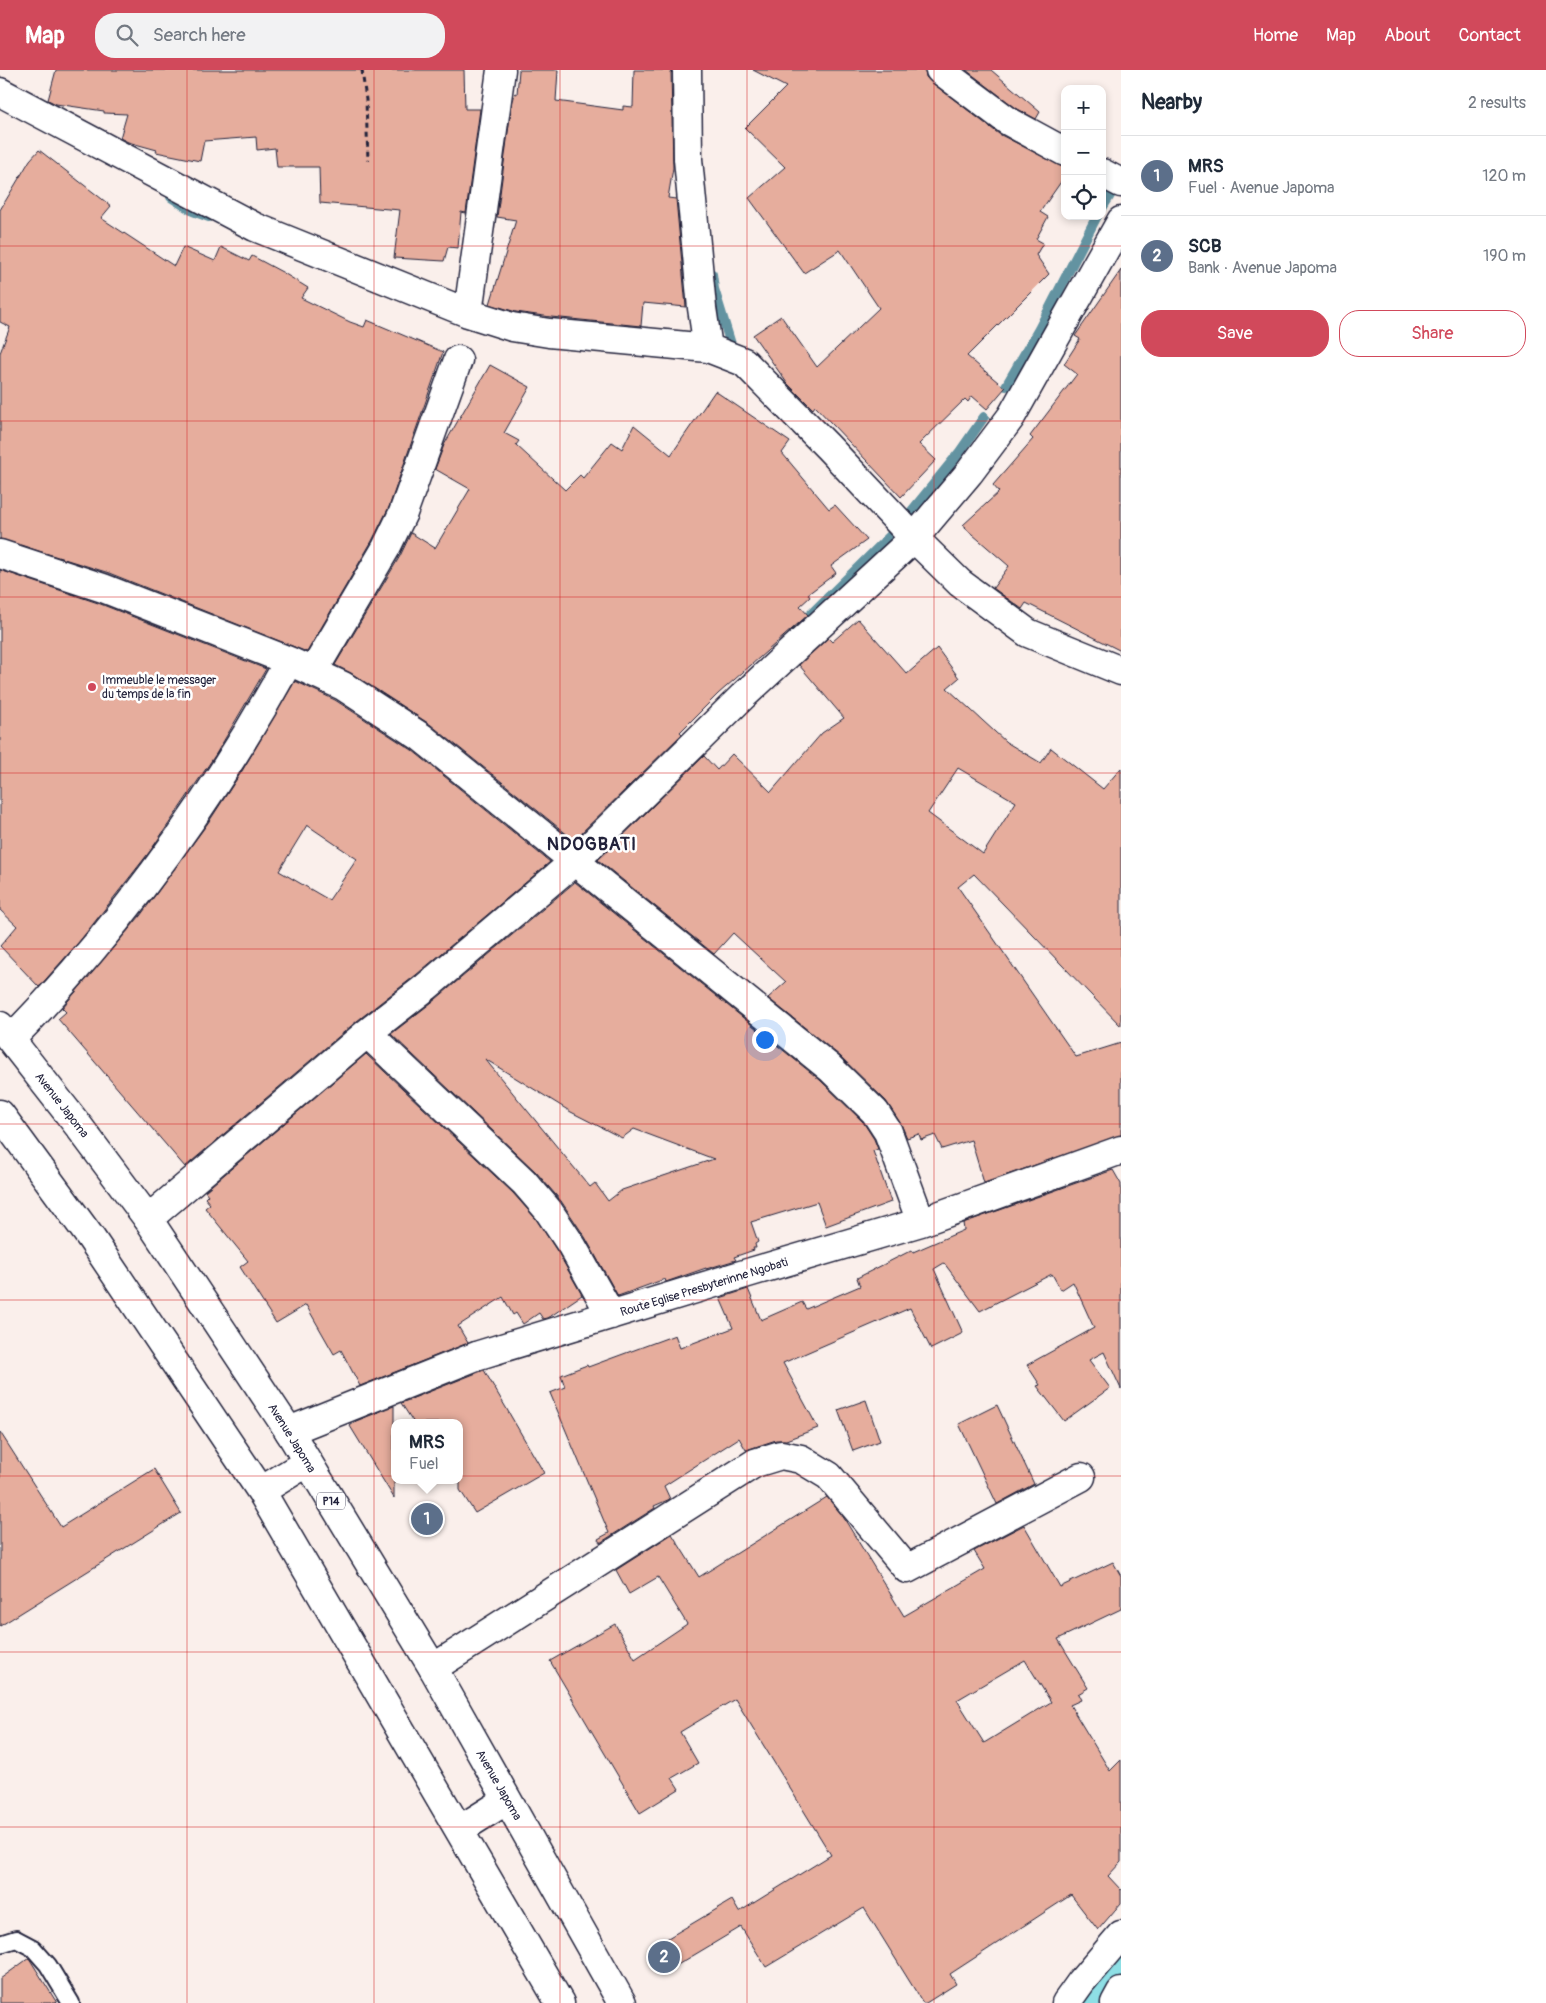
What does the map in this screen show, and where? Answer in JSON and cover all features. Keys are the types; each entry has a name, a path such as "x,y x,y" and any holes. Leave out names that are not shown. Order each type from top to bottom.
{"street":[{"path":"468,313 501,70"},
{"path":"687,70 688,159 702,308 708,348"},
{"path":"940,70 1008,121 1061,150"},
{"path":"0,92 256,227 468,313 512,327 549,334 708,348 744,362 960,583 1028,633 1121,671"},
{"path":"1106,174 1121,183"},
{"path":"148,1219 367,1033 426,987 576,861 744,695 914,538 969,473 1011,417 1121,221"},
{"path":"5,1032 54,995 110,930 169,852 253,725 301,666 386,548 403,513 458,360"},
{"path":"0,554 103,588 301,666 343,686 421,737 830,1068 875,1112 888,1132 921,1222"},
{"name":"Avenue Japoma","path":"5,1032 148,1219 289,1431 433,1668 622,2003"},
{"path":"367,1033 524,1182 542,1203 572,1246 611,1315"},
{"path":"0,1114 91,1238 260,1491 560,2003"},
{"name":"Route Eglise Presbyterinne Ngobati","path":"289,1431 479,1355 921,1222 1121,1150"},
{"path":"433,1668 756,1464 781,1456 801,1459 829,1476 907,1569 1080,1477"},
{"path":"260,1491 308,1462"},
{"path":"459,1830 507,1800"},
{"path":"1066,2003 1081,1982 1121,1935"},
{"path":"1115,2003 1121,1992"}],"lane":[{"path":"0,1944 16,1939 33,1948 48,1965 71,2003"}],"path":[{"path":"362,70 366,100 368,161"}],"building":[{"path":"56,70 464,70 465,109 480,109 466,213 461,212 458,248 448,247 444,261 394,258 400,210 320,203 319,167 277,167 275,148 257,150 256,137 204,141 200,161 156,152 157,150 128,142 120,138 127,114 104,113 104,111 56,104 48,100"},
{"path":"519,70 558,70 556,101 623,110 623,106 633,107 634,70 671,70 673,168 668,198 676,199 686,307 643,303 641,326 516,312 490,304 516,220 497,217 511,109 515,93 517,94"},
{"path":"753,70 925,70 926,77 931,82 999,134 1061,166 1061,182 1040,212 1048,217 1036,239 1043,243 1036,255 1049,274 967,356 1005,388 987,409 972,396 968,402 965,399 919,444 936,460 901,497 815,406 813,409 787,383 753,335 781,316 817,367 879,308 840,250 804,273 749,198 785,167 745,128 786,87"},
{"path":"966,70 991,70 1040,112 1036,119 1016,108"},
{"path":"39,150 111,206 101,218 174,266 183,247 215,261 221,247 249,261 252,256 308,288 301,298 350,322 364,327 367,320 443,352 389,507 372,541 307,652 109,573 0,539 0,353 10,327 0,322 0,210 30,160"},
{"path":"1121,270 1121,651 1026,603 1022,609 993,588 1009,566 963,525 999,492 993,485 1033,439 1030,436 1077,374 1064,364 1080,339 1075,336"},
{"path":"490,365 530,387 504,433 519,441 516,445 565,490 580,475 583,478 612,442 622,449 634,425 671,455 715,391 790,442 782,453 829,509 835,505 867,540 831,566 836,573 808,594 810,597 800,606 808,615 718,694 680,732 682,734 574,840 431,725 351,673 335,665 400,556 411,533 435,548 470,489 435,469 444,445"},
{"path":"0,570 98,603 266,669 216,754 151,850 79,942 39,987 0,946 17,926 0,910"},
{"path":"858,619 907,674 937,648 959,678 947,688 1006,742 1041,763 1051,748 1103,789 1121,768 1121,1026 974,874 958,887 1076,1057 1121,1043 1121,1135 984,1183 971,1140 942,1149 935,1135 921,1140 919,1134 907,1138 901,1124 886,1101 840,1056 768,998 786,982 733,933 714,954 598,860 704,756 717,770 732,754 771,792 822,733 844,718 799,665 828,638 832,642","holes":["958,768 1016,802 983,854 928,813"]},
{"path":"295,681 335,700 412,750 550,862 416,975 357,1021 185,1167 58,1019 66,1012 62,1008 140,916 210,820 242,771","holes":["307,825 357,859 329,900 279,871"]},
{"path":"575,882 820,1080 863,1122 878,1149 873,1151 891,1202 826,1226 817,1202 751,1222 758,1242 755,1244 756,1248 753,1248 754,1250 734,1257 736,1260 666,1282 665,1279 618,1296 585,1237 561,1201 536,1172 391,1034 436,999","holes":["485,1059 571,1112 622,1138 634,1129 714,1159 622,1190 608,1201 595,1183 590,1187"]},
{"path":"366,1054 513,1193 536,1219 559,1254 582,1295 548,1318 543,1319 539,1313 523,1324 516,1313 513,1315 503,1297 458,1326 468,1343 360,1386 341,1350 334,1354 306,1305 276,1323 240,1267 248,1261 205,1208 210,1204 205,1198 208,1195 205,1191"},
{"path":"1113,1170 1121,1184 1121,1389 1104,1352 1089,1360 1110,1388 1064,1421 1037,1386 1040,1385 1027,1365 1094,1328 1073,1282 1061,1290 1052,1274 980,1311 944,1263 934,1269 963,1333 931,1349 910,1308 783,1363 818,1428 786,1440 776,1440 746,1450 739,1438 664,1486 670,1499 654,1506 655,1508 600,1543 598,1539 609,1533 550,1393 565,1387 561,1375 675,1335 680,1348 733,1328 720,1298 748,1289 761,1320 802,1302 806,1309 860,1286 857,1278 912,1250 913,1252 964,1230 963,1223"},
{"path":"484,1370 544,1473 475,1513 460,1490 460,1484 463,1484 463,1419 411,1419 401,1403"},
{"path":"866,1400 880,1441 853,1451 838,1410"},
{"path":"997,1405 1034,1484 997,1504 959,1424"},
{"path":"394,1406 394,1419 391,1419 391,1484 394,1484 394,1498 350,1426 356,1421"},
{"path":"0,1432 61,1527 154,1469 181,1513 0,1626"},
{"path":"827,1497 842,1515 904,1616 985,1569 974,1551 1024,1525 1060,1587 1113,1562 1121,1576 1121,1609 1058,1639 1088,1688 1078,1694 1081,1700 1070,1705 1110,1771 1121,1760 1121,1862 1108,1876 1121,1890 1121,1903 1098,1930 1071,1895 950,1974 956,1984 926,2003 923,2003 864,1908 766,1967 741,1927 664,1973 651,1948 732,1900 739,1912 831,1855 735,1699 680,1732 698,1763 672,1778 679,1789 640,1813 550,1661 615,1624 635,1659 687,1624 658,1577 629,1594 616,1570 672,1534 699,1577","holes":["1025,1660 1051,1702 984,1743 957,1700"]},
{"path":"29,1958 57,2003 0,2003 0,1979"}],"waterway":[{"path":"1106,202 1118,183"},
{"path":"171,197 193,211 209,217"},
{"path":"1006,386 1039,329 1095,220"},
{"path":"712,274 714,289 734,354"},
{"path":"794,631 898,528 959,453 984,417"},
{"path":"1090,2003 1103,1982 1121,1961"}],"place":[{"name":"Immeuble le messager du temps de la fin","path":"92,687"},
{"name":"MRS","path":"427,1519"},
{"name":"SCB","path":"664,1957"}],"district":[{"name":"NDOGBATI","path":"592,844"}]}
